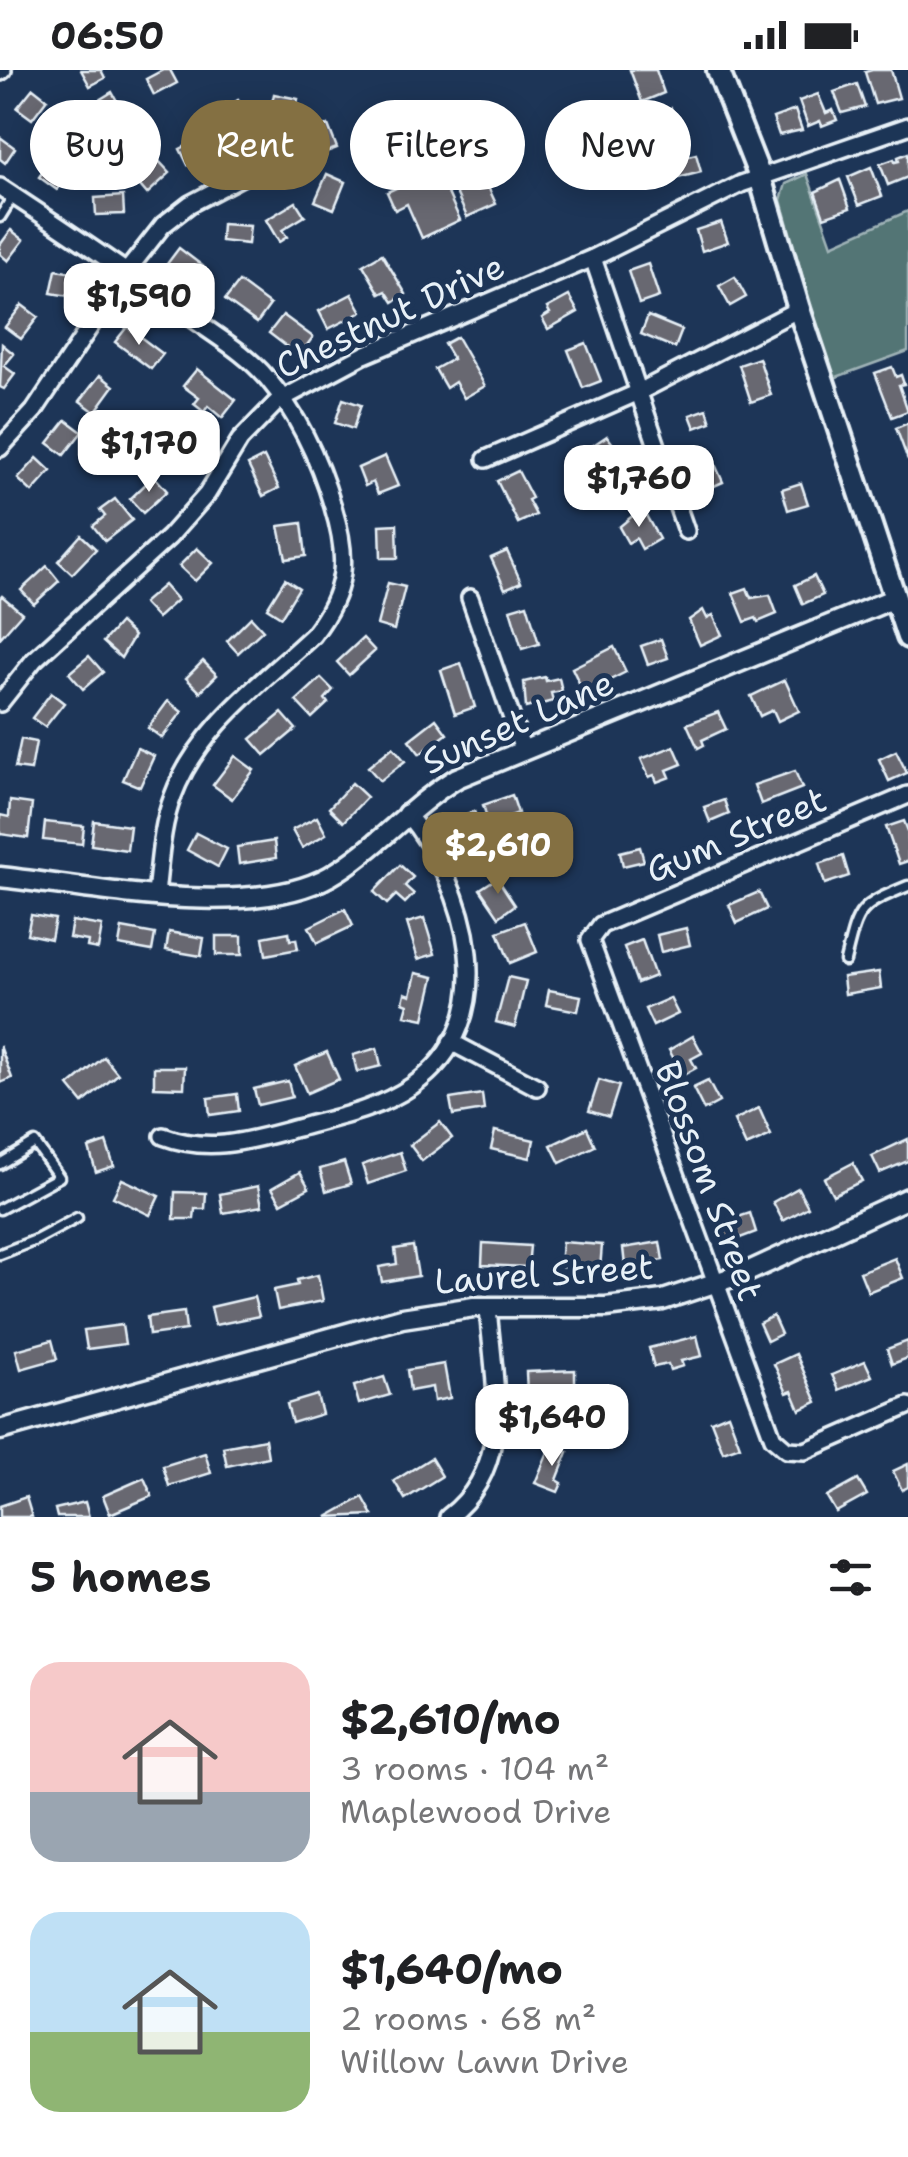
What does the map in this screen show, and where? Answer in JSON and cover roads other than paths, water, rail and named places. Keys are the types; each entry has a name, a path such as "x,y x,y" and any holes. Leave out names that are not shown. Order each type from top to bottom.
{"main road":[{"path":"718,70 760,177 799,309 908,637"}],"street":[{"name":"Chestnut Drive","path":"0,703 34,660 180,525 206,494 240,440 283,398 364,354 593,258 760,177 908,126"},
{"path":"0,448 40,402 127,271 176,213 218,190"},
{"path":"6,192 127,271 252,362 300,424 326,481 344,550 341,584 327,618 208,734 193,754 165,823 156,894"},
{"path":"593,258 686,531"},
{"path":"486,459 639,392 799,309"},
{"path":"470,598 523,750"},
{"name":"Sunset Lane","path":"0,878 241,900 289,892 344,867 406,814 457,778 894,598"},
{"name":"Gum Street","path":"591,936 600,925 908,795"},
{"path":"163,1136 194,1145 233,1145 366,1110 415,1084 450,1042 462,1019 467,996 469,953 464,925 433,849 406,814"},
{"name":"Blossom Street","path":"591,936 590,945 773,1438 787,1450 804,1450 908,1406"},
{"path":"450,1042 538,1086"},
{"name":"Laurel Street","path":"0,1430 402,1318 488,1306 638,1305 716,1285 908,1198"},
{"path":"448,1517 478,1486 490,1458 497,1409 488,1306"}],"lane":[{"path":"0,216 6,192"},
{"path":"845,961 854,923 864,906 908,886"},
{"path":"0,1164 36,1144 59,1177 0,1209"},
{"path":"0,1254 77,1218"}]}
